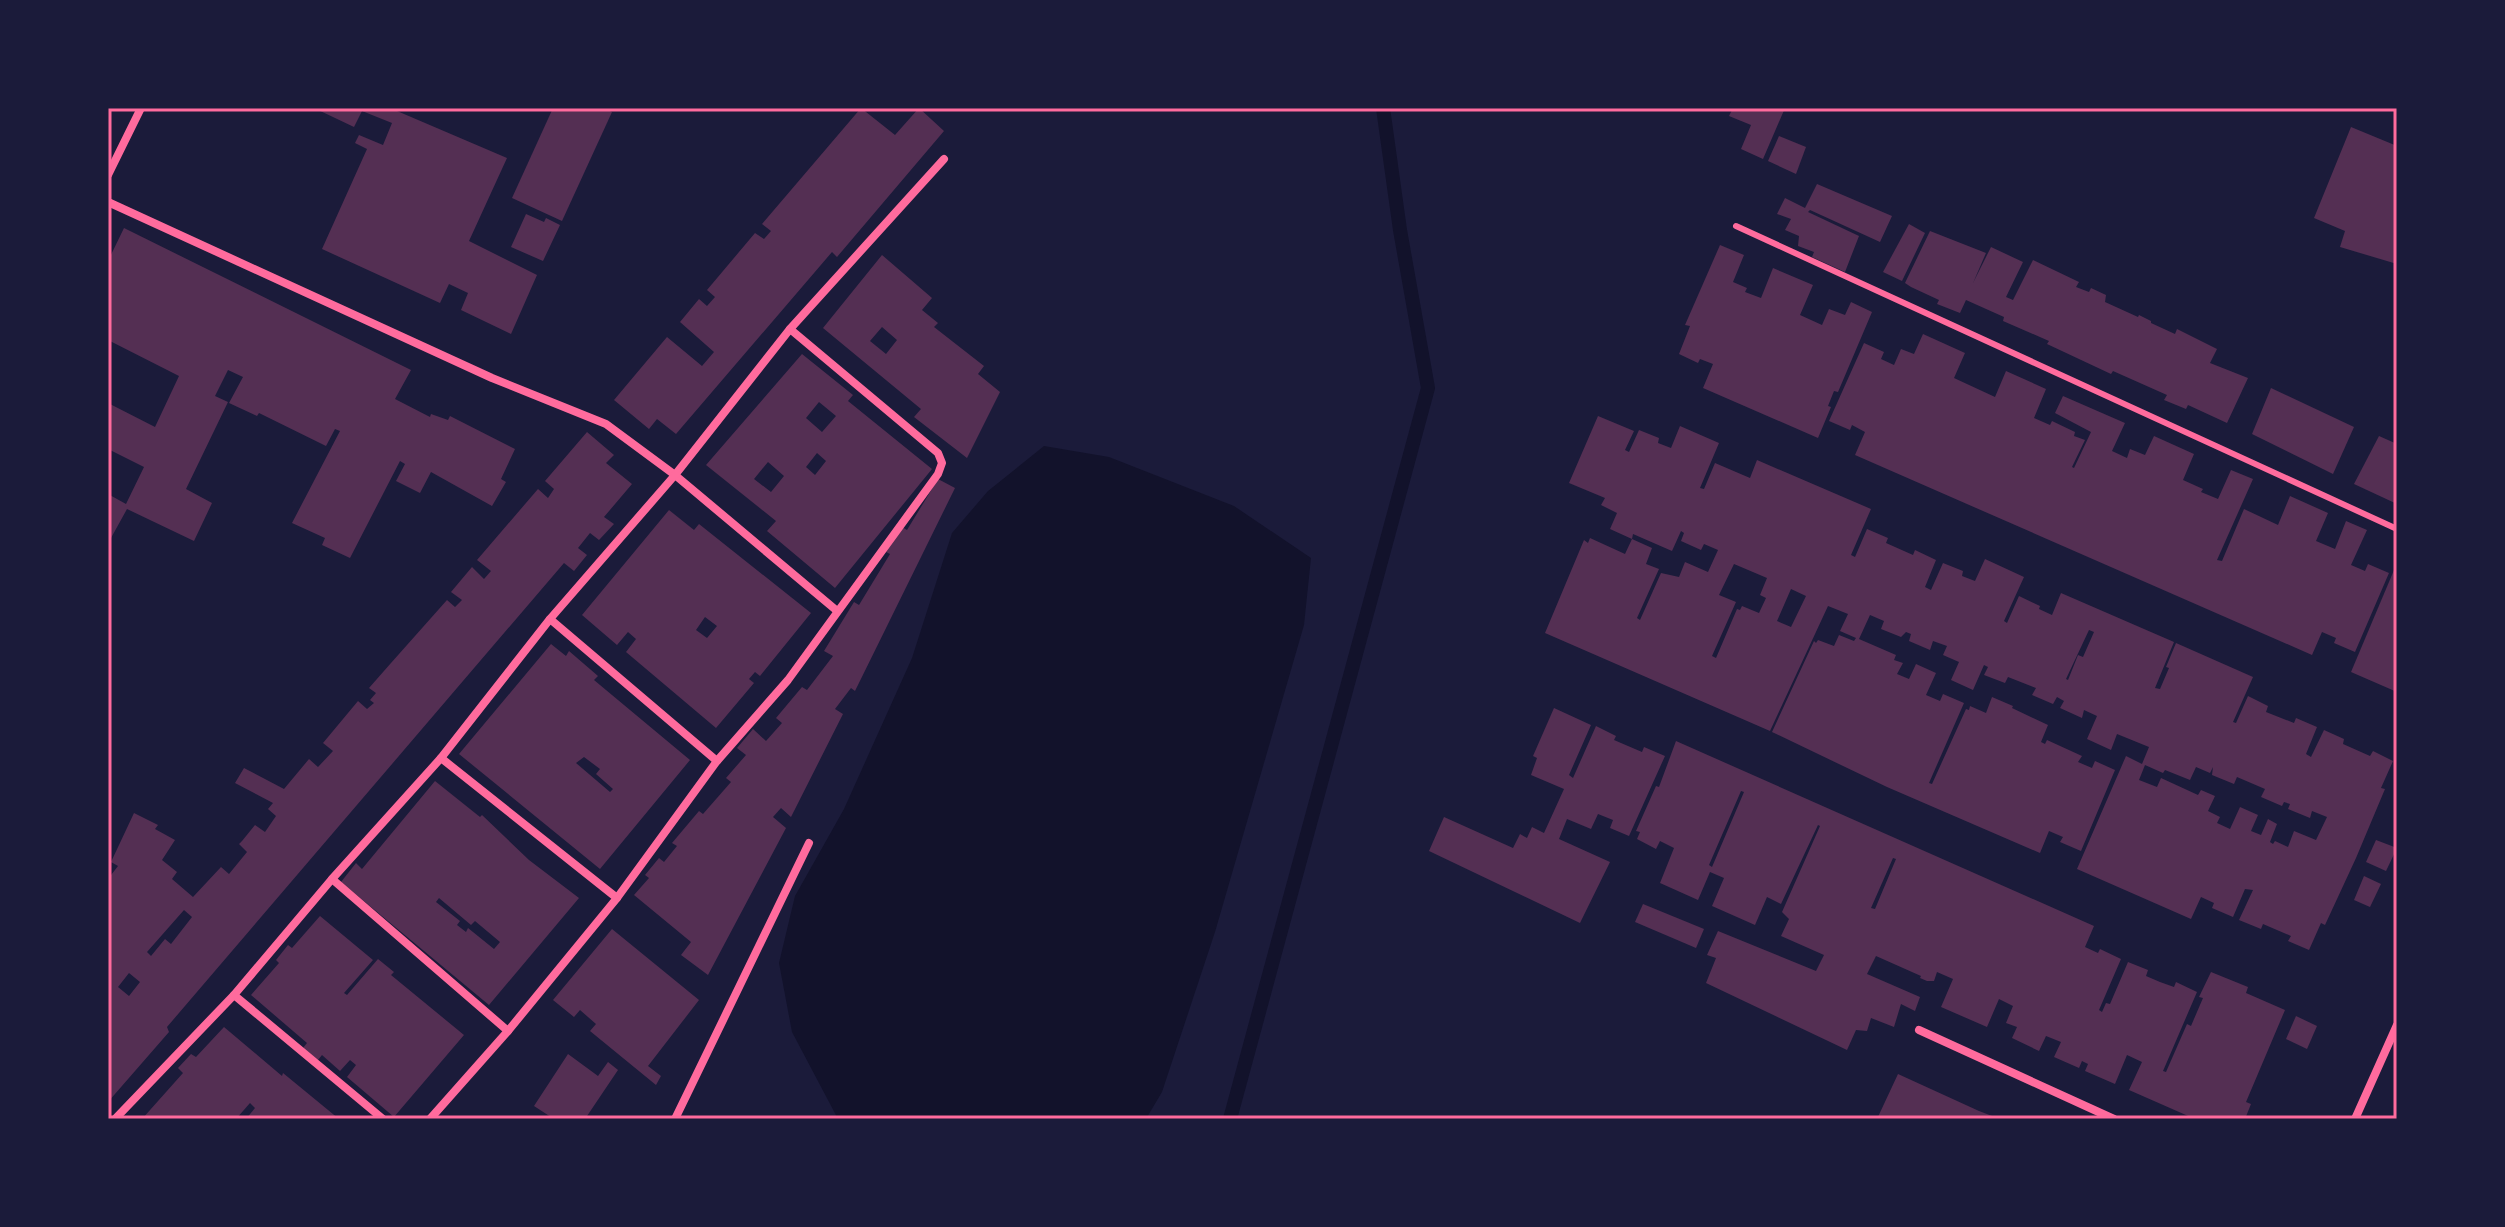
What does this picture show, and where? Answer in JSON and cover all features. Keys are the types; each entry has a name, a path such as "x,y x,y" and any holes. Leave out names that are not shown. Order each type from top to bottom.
{"street":[{"path":"108,175 141,108"},
{"path":"115,1119 234,995 332,879 441,758 550,619 675,475 790,329 944,159"},
{"path":"108,202 492,378 606,424 675,475 836,610"},
{"path":"430,1119 508,1031 617,898 717,761 788,680 836,610 938,474 942,463 938,453 790,329"},
{"path":"550,619 717,761"},
{"path":"441,758 617,898"},
{"path":"675,1119 809,843"},
{"path":"332,879 508,1031"},
{"path":"234,995 383,1119"},
{"path":"2355,1119 2397,1025"},
{"path":"1919,1030 2114,1119"}],"lane":[{"path":"1736,226 2397,529"}],"shaded area":[{"path":"1044,446 1109,457 1234,506 1311,558 1304,625 1215,932 1162,1092 1146,1119 838,1119 792,1032 779,963 795,896 844,809 912,658 952,533 988,491"}],"building":[{"path":"314,108 390,108 507,158 469,241 537,275 511,334 461,310 468,293 449,284 440,303 322,249 367,149 355,143 359,135 383,145 392,123 362,111 354,127"},
{"path":"553,108 603,108 612,112 562,221 512,198"},
{"path":"861,108 895,135 919,108 944,131 837,257 832,252 676,434 657,419 649,429 614,400 667,337 702,366 714,352 680,322 699,299 707,306 715,297 707,290 755,233 764,239 771,231 762,224"},
{"path":"1733,108 1785,108 1763,159 1741,149 1751,125 1729,116"},
{"path":"2351,127 2397,146 2397,244 2394,246 2397,247 2397,264 2340,247 2345,231 2314,218"},
{"path":"1779,136 1806,147 1796,174 1768,161"},
{"path":"1817,184 1892,216 1880,242 1810,210 1808,212 1859,236 1845,272 1812,257 1814,252 1798,246 1799,236 1785,230 1791,219 1777,214 1785,198 1805,208"},
{"path":"526,214 560,225 543,261 511,247"},
{"path":"1909,224 1925,233 1902,281 1883,272"},
{"path":"124,228 411,370 395,399 430,417 431,414 448,420 450,416 515,449 501,479 506,482 492,506 431,472 420,493 396,481 405,464 400,461 350,558 322,545 325,538 292,523 340,431 335,429 326,446 259,413 257,416 229,403 243,377 228,370 215,396 228,402 186,489 212,503 194,541 127,509 111,538 108,537 108,494 126,504 144,467 108,449 108,403 155,427 179,376 108,340 108,261"},
{"path":"1930,231 1986,253 1973,283 1991,247 2023,262 2006,297 2013,300 2033,260 2079,282 2076,287 2089,292 2091,288 2106,295 2105,302 2175,334 2177,329 2217,349 2210,363 2248,378 2227,423 2188,405 2186,409 2164,400 2167,395 2113,371 2111,374 2047,344 2049,341 2003,321 2004,317 1966,300 1960,313 1937,304 1939,300 1905,283"},
{"path":"1720,245 1744,255 1733,282 1747,288 1745,292 1761,298 1773,268 1813,285 1800,315 1822,325 1829,309 1845,315 1851,302 1872,312 1838,392 1834,391 1818,438 1703,388 1713,364 1700,359 1698,363 1679,354 1690,326 1685,325"},
{"path":"882,255 932,298 922,310 938,323 934,327 984,366 978,374 1000,392 967,458 914,417 921,409 823,328","holes":["882,327 897,340 886,354 870,341"]},
{"path":"1923,334 1965,353 1954,378 1995,397 2006,371 2046,389 2034,418 2050,425 2052,421 2085,440 2074,468 2091,432 2055,413 2063,396 2125,423 2112,451 2127,458 2130,449 2145,455 2154,436 2194,454 2183,480 2203,489 2201,492 2218,499 2231,470 2253,479 2217,560 2222,561 2244,509 2278,525 2290,496 2328,513 2316,541 2335,549 2346,521 2367,530 2351,565 2365,571 2368,564 2389,573 2355,652 2334,643 2336,638 2322,632 2312,655 1855,455 1865,432 1852,425 1850,430 1829,421 1864,343 1884,352 1881,359 1894,365 1901,349 1914,354"},
{"path":"802,354 853,395 848,401 932,469 835,588 767,531 776,521 706,465","holes":["819,402 836,416 822,432 806,418","817,453 826,461 815,475 806,467","768,462 784,476 771,492 754,479"]},
{"path":"2271,388 2354,427 2333,474 2252,434"},
{"path":"1598,416 1634,431 1625,450 1629,452 1639,430 1659,438 1658,443 1671,448 1680,426 1719,443 1700,488 1704,489 1715,463 1750,478 1757,460 1871,509 1851,555 1855,557 1867,529 1888,538 1886,543 1913,555 1915,550 1936,560 1925,587 1931,590 1943,563 1963,571 1962,576 1975,581 1985,559 2024,577 2004,621 2007,623 2019,596 2052,615 2061,593 2174,642 2155,688 2160,689 2176,643 2253,677 2233,722 2236,723 2248,696 2268,706 2266,712 2294,723 2296,718 2317,727 2306,754 2311,757 2324,730 2344,739 2343,744 2370,756 2373,751 2393,761 2381,788 2385,789 2325,925 2321,923 2309,950 2288,941 2291,936 2263,924 2261,929 2239,920 2253,890 2245,889 2233,917 2212,908 2214,903 2201,897 2191,919 2077,869 2126,756 2142,764 2149,747 2117,734 2111,750 2087,739 2097,716 2084,710 2082,718 2060,708 2064,701 2057,697 2053,704 2032,695 2036,688 2008,677 2005,683 1984,675 1988,667 1984,665 1973,690 1951,680 1959,662 1943,655 1947,646 1933,641 1930,650 1909,641 1911,634 1906,632 1901,637 1881,629 1884,621 1870,615 1859,639 1896,655 1894,660 1903,663 1897,674 1909,679 1916,664 1936,673 1926,695 1940,701 1943,694 1964,703 1929,783 1932,784 1966,709 1969,710 1970,706 1986,713 1992,697 2048,725 2041,742 2045,744 2047,740 2082,756 2078,762 2092,768 2095,761 2115,770 2081,851 2060,842 2063,837 2049,831 2040,853 1887,787 1772,732 1814,641 1834,646 1839,635 1854,641 1856,638 1840,631 1848,614 1828,606 1770,731 1545,633 1584,540 1588,543 1590,538 1625,554 1632,539 1610,529 1617,513 1601,505 1605,498 1569,483","holes":["1681,531 1684,533 1681,541 1701,550 1704,544 1718,550 1708,572 1685,562 1679,577 1661,573 1640,620 1637,618 1659,569 1646,564 1652,548 1632,539 1633,534 1672,551","1734,564 1767,578 1760,595 1766,598 1759,613 1742,606 1740,610 1737,609 1716,658 1712,656 1736,602 1719,595","1791,589 1806,596 1791,627 1777,621","2089,630 2094,632 2083,657 2078,655 2066,679","2145,765 2190,780 2196,767 2210,773 2213,767 2212,775 2234,784 2237,777 2265,789 2261,797 2282,806 2284,802 2290,804 2288,809 2310,818 2312,811 2327,817 2316,840 2294,831 2288,847 2270,842 2277,824 2268,819 2261,835 2251,831 2258,815 2240,807 2230,829 2217,823 2220,817 2208,811 2215,796 2201,790 2198,795 2161,778 2157,787 2139,780"]},
{"path":"587,432 614,455 606,463 632,484 604,517 614,524 599,540 590,533 578,548 587,555 574,571 564,563 167,1027 169,1032 108,1102 108,879 118,866 111,862 134,813 158,825 155,829 175,840 162,860 177,872 172,879 193,897 221,867 229,874 247,852 239,844 255,825 265,832 276,816 268,809 273,803 235,783 244,768 284,789 309,759 318,767 333,751 323,743 358,701 367,709 374,703 370,700 376,693 369,688 447,600 455,607 462,600 451,592 472,567 484,579 491,571 477,560 538,489 548,498 554,489 545,481","holes":["184,910 192,917 171,944 165,939 151,956 147,952","129,973 140,982 129,996 118,987"]},
{"path":"2379,436 2397,444 2397,504 2354,484"},
{"path":"938,479 955,488 855,691 851,688 835,709 843,714 791,817 781,808 773,817 786,828 708,975 681,955 691,942 634,895 649,878 645,875 659,858 664,862 677,846 672,843 699,811 703,814 731,782 726,778 746,755 737,748 753,729 766,741 782,723 776,718 802,687 807,690 833,656 824,651 854,602 859,605 890,554 886,552 902,527 907,530"},
{"path":"669,510 694,530 699,524 811,613 760,676 755,672 749,679 754,683 716,728 626,652 636,639 628,632 617,645 582,615","holes":["705,617 717,626 707,638 696,630"]},
{"path":"2397,563 2397,692 2351,672"},
{"path":"551,644 566,656 569,651 598,676 594,680 690,760 600,869 459,754","holes":["584,757 600,769 596,774 613,789 610,792 576,763"]},
{"path":"1554,708 1591,725 1569,775 1573,778 1596,726 1616,736 1614,740 1642,752 1644,747 1665,756 1629,836 1610,828 1613,820 1598,814 1591,829 1567,819 1559,839 1610,862 1580,923 1429,851 1444,817 1513,848 1520,834 1527,838 1532,827 1544,833 1564,789 1531,775 1537,758 1533,756"},
{"path":"1676,741 2094,926 2085,947 2098,953 2100,949 2121,959 2099,1010 2102,1012 2106,1003 2110,1004 2128,962 2148,970 2146,976 2174,987 2176,982 2197,992 2163,1071 2166,1072 2187,1024 2191,1026 2203,998 2199,997 2211,972 2248,987 2246,993 2285,1010 2246,1102 2251,1104 2245,1119 2195,1119 2129,1090 2142,1062 2127,1055 2115,1084 2085,1071 2088,1064 2082,1061 2079,1068 2054,1057 2061,1042 2046,1036 2039,1051 2012,1038 2017,1027 2006,1023 2013,1006 1999,999 1987,1027 1941,1007 1953,979 1937,972 1934,981 1927,981 1876,956 1867,974 1920,997 1915,1011 1901,1004 1894,1027 1871,1018 1867,1031 1856,1030 1847,1050 1706,983 1716,958 1707,955 1718,931 1816,971 1824,955 1781,936 1789,919 1782,912 1820,826 1781,904 1767,897 1755,925 1712,906 1724,878 1710,872 1698,900 1660,883 1674,848 1660,841 1656,849 1637,839 1640,832 1636,831 1656,786 1659,787","holes":["1741,791 1744,792 1712,867 1709,865","1893,858 1896,859 1875,909 1871,908"]},
{"path":"435,781 480,817 482,815 529,860 579,898 489,1005 341,882 356,863 362,869","holes":["439,898 471,925 475,921 500,942 494,949 468,928 466,932 457,925 460,921 436,902"]},
{"path":"2376,840 2397,848 2386,871 2366,862"},
{"path":"2364,876 2381,884 2370,907 2354,900"},
{"path":"1643,904 1704,929 1696,948 1635,922"},
{"path":"320,916 373,960 344,993 347,995 378,959 394,972 391,975 464,1035 394,1117 347,1077 356,1065 350,1060 340,1071 322,1055 318,1060 303,1048 307,1043 251,995 279,963 276,960 288,945 292,948"},
{"path":"612,929 699,1000 648,1066 661,1076 656,1085 590,1031 596,1024 580,1010 574,1017 553,1000"},
{"path":"2296,1016 2317,1026 2307,1049 2286,1039"},
{"path":"224,1027 339,1119 246,1119 255,1108 250,1103 236,1119 142,1119 183,1073 178,1068 191,1054 196,1057"},
{"path":"568,1054 598,1076 608,1062 618,1070 585,1119 554,1119 534,1106"},
{"path":"1898,1074 1979,1111 2000,1119 1877,1119"}],"waterway":[{"path":"1230,1119 1428,388 1400,230 1383,108"}]}
